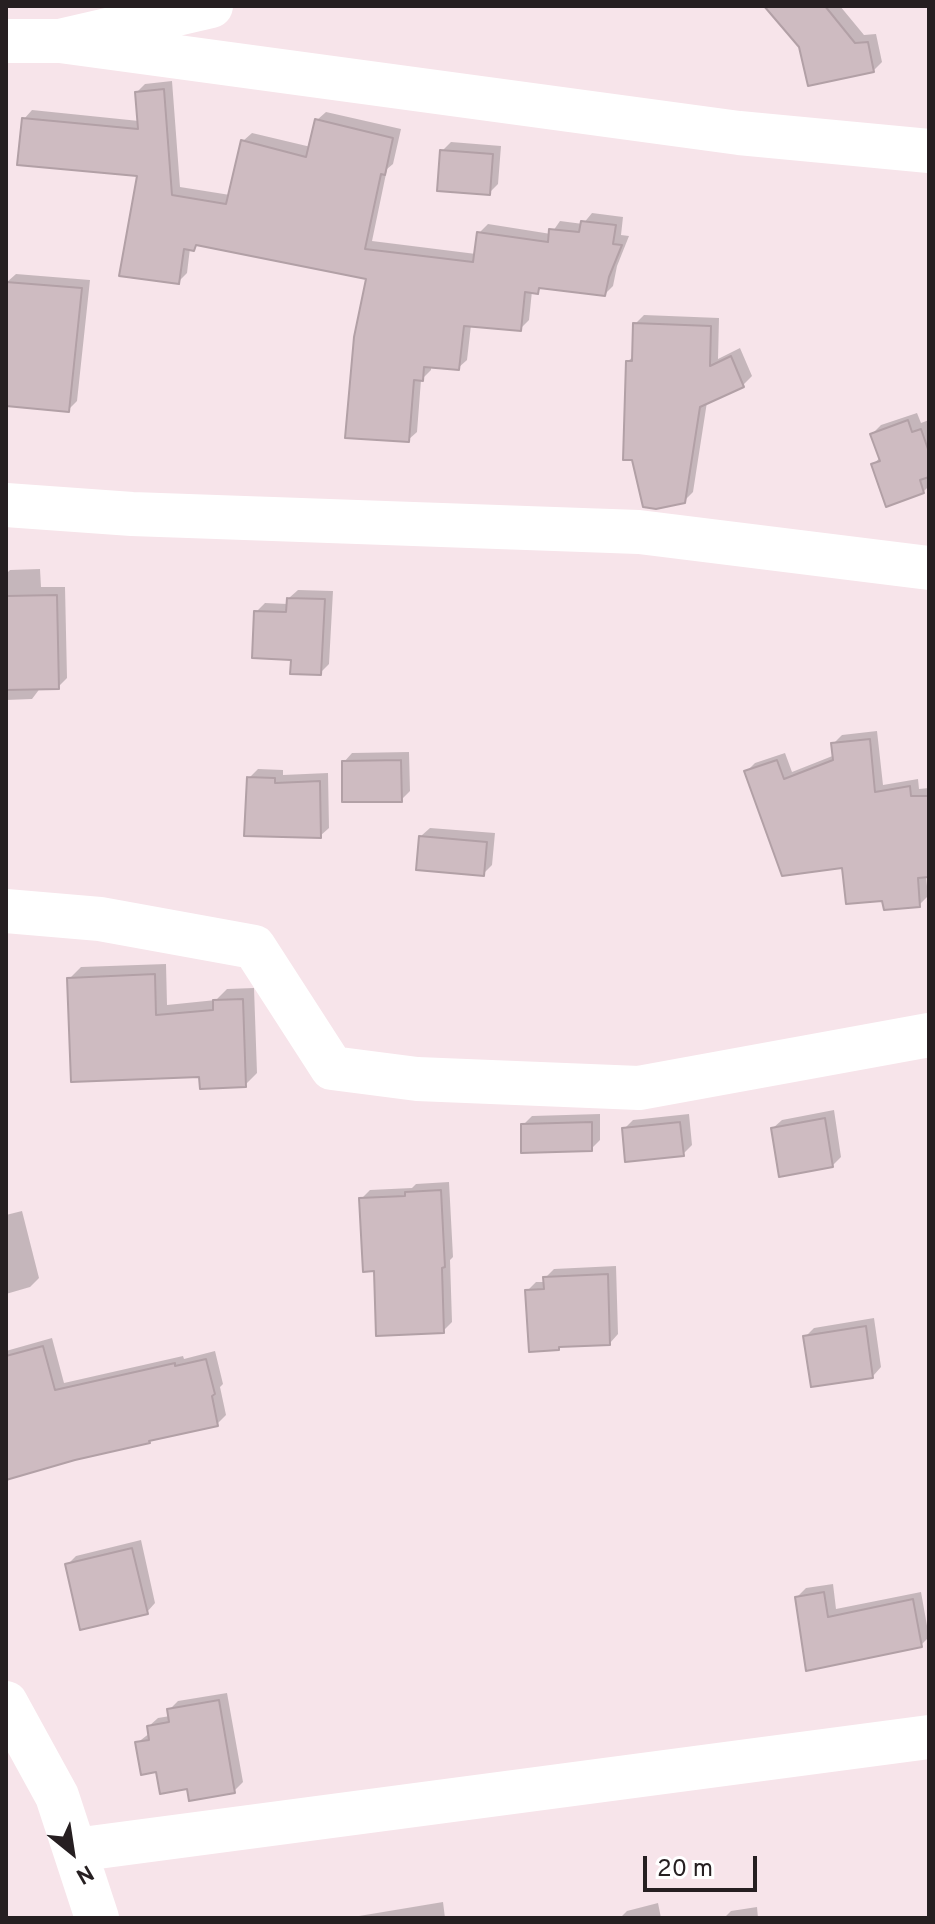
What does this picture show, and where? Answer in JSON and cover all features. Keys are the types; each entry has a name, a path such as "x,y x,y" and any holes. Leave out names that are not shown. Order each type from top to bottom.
{"street":[{"path":"60,41 211,6"},
{"path":"6,41 60,41 723,131 929,151"},
{"path":"6,505 132,514 639,532 929,568"},
{"path":"6,911 100,919 254,947 332,1068 417,1079 639,1088 929,1035"},
{"path":"6,1703 57,1796 97,1918"},
{"path":"75,1850 929,1737"}],"building":[{"path":"764,6 825,6 855,43 868,42 874,72 808,86 799,47"},
{"path":"164,89 172,195 226,204 241,140 306,157 315,119 393,138 385,175 381,174 365,249 473,262 477,232 548,242 549,229 579,232 581,221 616,225 613,244 622,245 605,296 539,288 538,294 525,292 521,331 464,326 459,370 424,367 423,381 414,380 409,442 345,438 354,337 366,279 196,245 194,251 184,249 179,284 119,276 137,176 17,165 22,118 138,129 135,92"},
{"path":"440,150 493,154 490,195 437,191"},
{"path":"6,282 82,288 69,412 6,406"},
{"path":"633,323 711,326 710,366 731,356 744,387 700,407 685,503 656,509 643,507 632,460 623,460 626,361 632,361"},
{"path":"908,420 912,432 921,429 929,452 929,477 920,480 924,493 886,507 871,464 880,461 870,434"},
{"path":"57,595 59,689 6,690 6,596"},
{"path":"287,598 325,599 321,675 290,674 291,660 252,658 254,611 286,612"},
{"path":"870,739 875,792 910,786 911,796 929,796 929,877 918,878 920,907 884,910 882,901 846,904 842,868 782,876 744,771 777,760 784,779 833,760 831,743"},
{"path":"401,760 402,802 342,802 342,761"},
{"path":"247,777 275,778 275,783 320,781 321,838 244,836"},
{"path":"419,836 487,842 484,876 416,870"},
{"path":"155,974 156,1015 213,1010 213,1000 243,999 246,1087 200,1089 199,1077 71,1082 67,978"},
{"path":"825,1118 833,1167 779,1177 771,1128"},
{"path":"592,1122 592,1151 521,1153 521,1124"},
{"path":"680,1122 684,1156 625,1162 622,1128"},
{"path":"441,1190 444,1333 376,1336 374,1271 363,1272 359,1198 405,1196 405,1192"},
{"path":"608,1274 610,1345 529,1352 525,1290 544,1289 543,1277"},
{"path":"866,1326 873,1378 811,1387 803,1336"},
{"path":"43,1346 55,1390 206,1359 215,1394 212,1396 218,1426 149,1441 6,1480 6,1356"},
{"path":"132,1548 148,1614 80,1630 65,1564"},
{"path":"824,1592 828,1617 913,1599 922,1647 806,1671 795,1597"},
{"path":"219,1700 235,1793 189,1801 187,1789 160,1794 156,1772 141,1775 135,1742 149,1740 147,1726 169,1722 167,1709"}]}
